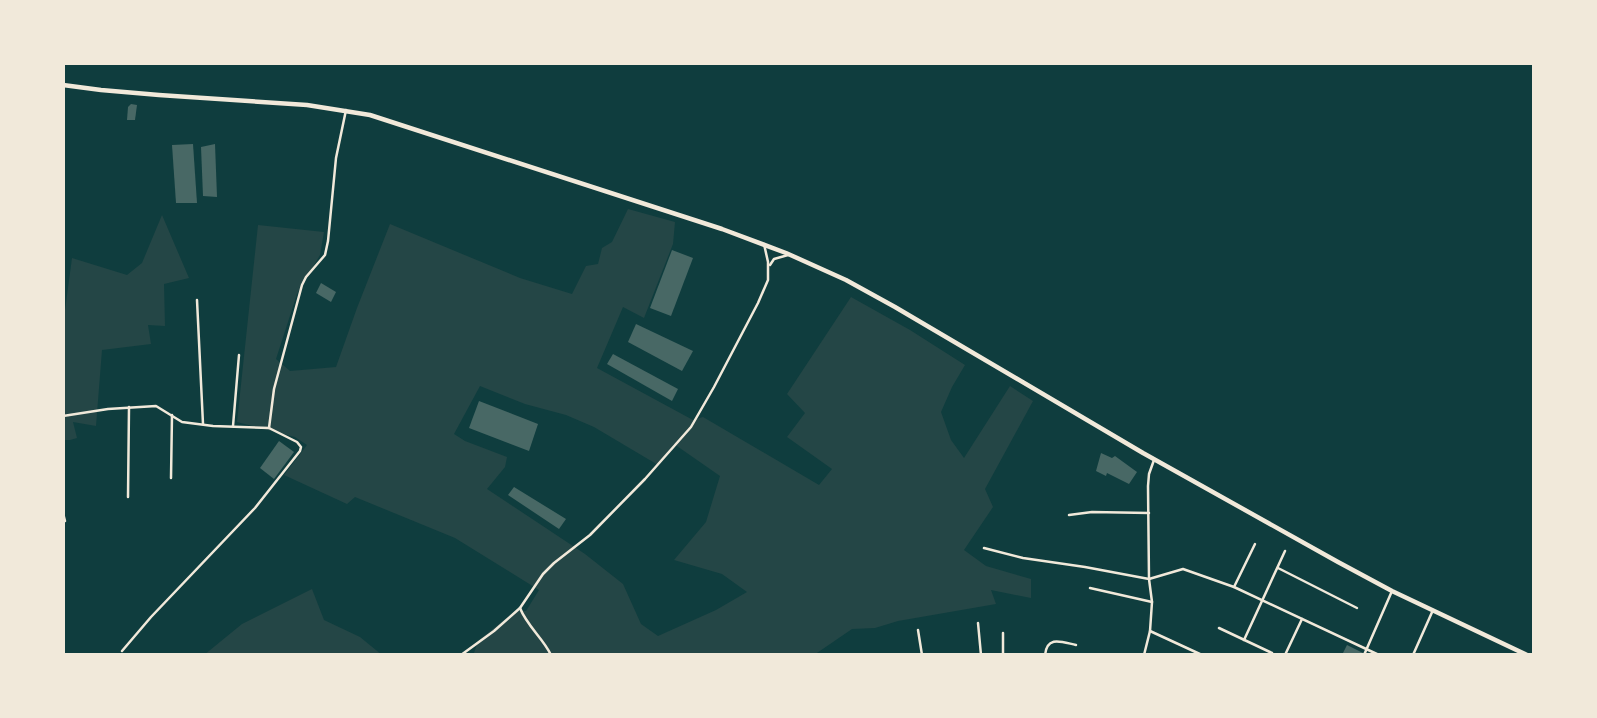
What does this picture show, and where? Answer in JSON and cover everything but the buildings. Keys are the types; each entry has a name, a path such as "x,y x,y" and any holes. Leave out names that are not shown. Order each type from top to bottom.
{"main road":[{"path":"63,85 346,110 764,244 833,274 895,307 1154,460 1326,556 1392,591 1527,655"}],"street":[{"path":"269,428 274,389 302,285 325,255 336,158 346,110"},
{"path":"461,655 520,608 543,574 590,535 650,474 691,426 714,387 768,280 769,268 764,244"},
{"path":"769,268 774,259 792,255"},
{"path":"197,300 203,424"},
{"path":"233,426 239,355"},
{"path":"63,416 156,405 182,422 269,428 297,442 301,447 255,508 122,651"},
{"path":"128,497 129,407"},
{"path":"171,478 172,415"},
{"path":"1144,655 1150,631 1152,602 1149,579 1148,486 1154,460"},
{"path":"1069,515 1092,512 1149,513"},
{"path":"63,513 65,521"},
{"path":"1234,587 1255,544"},
{"path":"984,548 1023,558 1149,579 1183,569 1234,587 1379,655"},
{"path":"1244,640 1285,551"},
{"path":"1278,568 1357,608"},
{"path":"1090,588 1152,602"},
{"path":"1364,655 1392,591"},
{"path":"520,608 530,627 551,655"},
{"path":"1413,655 1433,610"},
{"path":"1285,655 1302,619"},
{"path":"978,623 981,655"},
{"path":"1219,628 1272,653"},
{"path":"918,630 922,655"},
{"path":"1150,631 1202,655"},
{"path":"1003,633 1003,655"},
{"path":"1045,655 1049,644 1056,641 1076,645"}],"shaded area":[{"path":"628,209 675,222 673,244 644,318 623,307 597,368 693,420 703,417 819,485 832,469 787,437 805,413 787,394 851,297 965,365 941,412 951,440 964,458 1010,386 1033,401 985,489 993,507 964,550 986,566 1031,579 1031,598 991,590 996,604 898,621 875,628 852,629 814,655 476,655 474,653 478,641 515,611 526,611 539,590 455,538 355,497 347,504 284,475 307,445 295,437 237,422 258,225 324,232 320,255 297,294 276,359 290,371 336,367 390,224 520,278 572,294 586,266 598,264 602,248 612,242","holes":["480,386 525,404 566,415 594,427 658,465 674,444 720,476 706,522 674,560 722,574 747,592 716,610 658,636 641,624 623,584 585,554 487,489 505,467 507,457 454,434"]},
{"path":"162,215 189,278 164,284 165,326 148,325 151,344 102,350 96,426 73,422 77,438 63,440 63,325 72,258 127,275 142,263"},
{"path":"312,589 324,620 360,637 382,655 204,655 242,624"}]}
